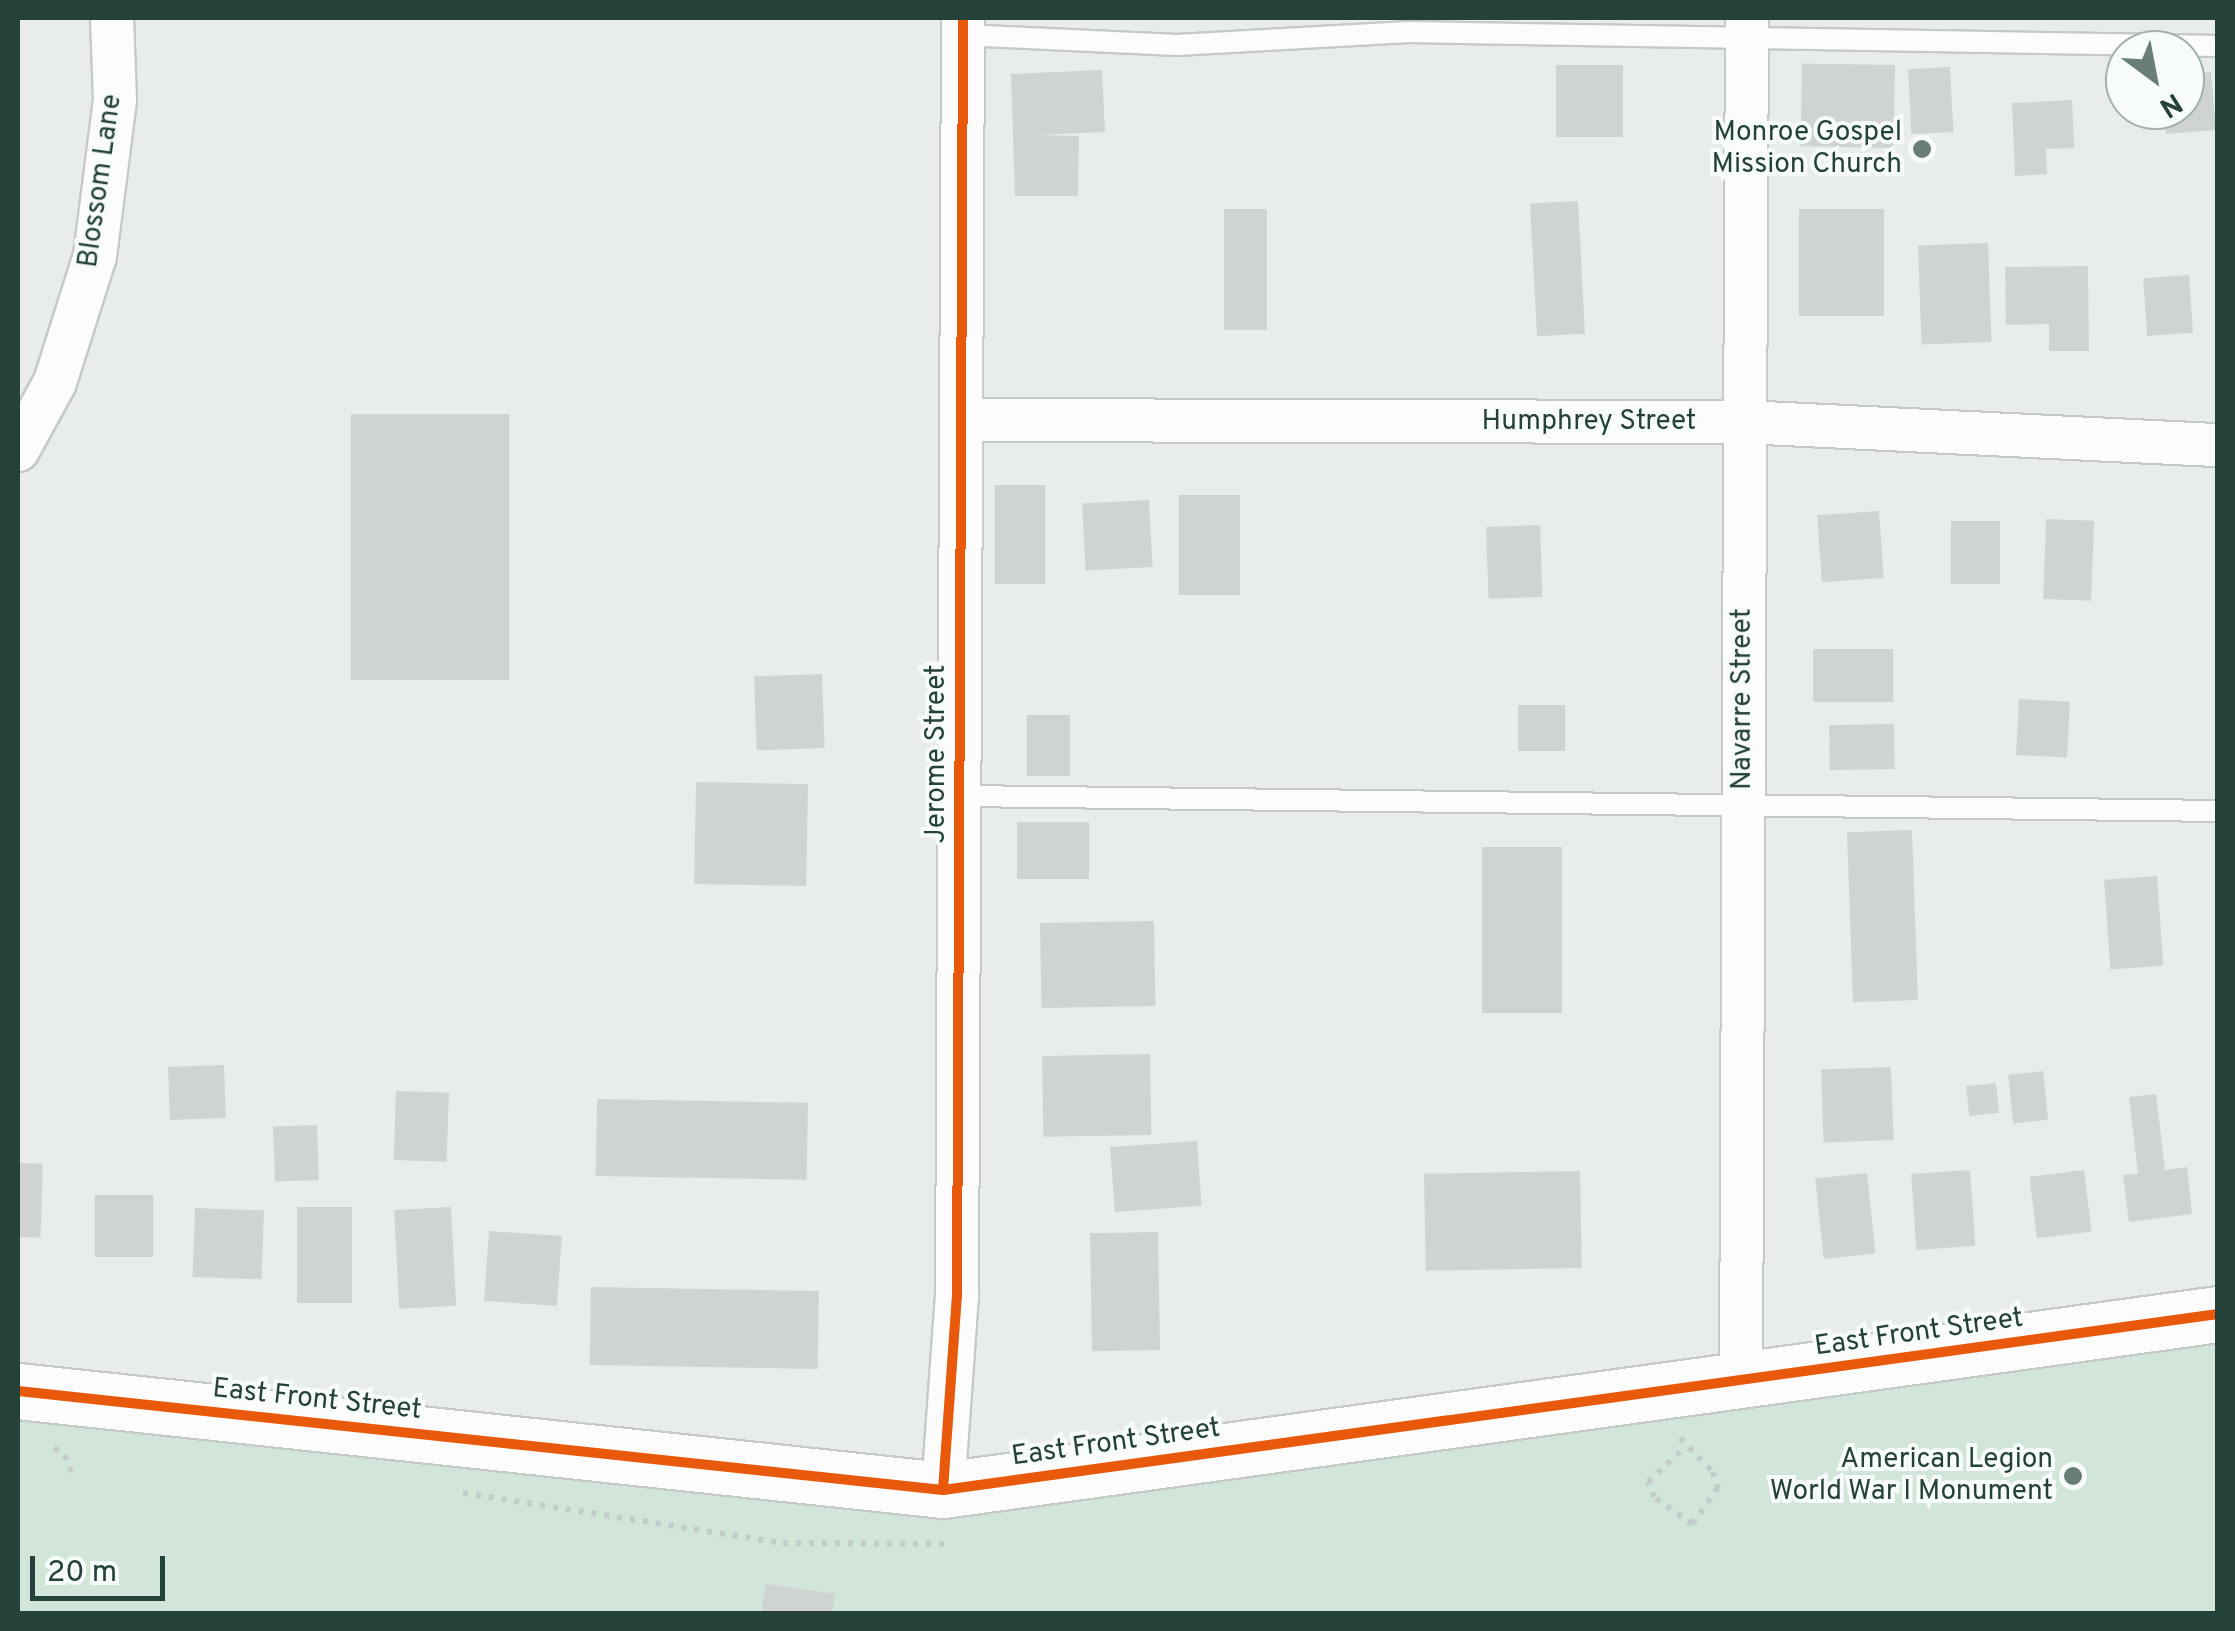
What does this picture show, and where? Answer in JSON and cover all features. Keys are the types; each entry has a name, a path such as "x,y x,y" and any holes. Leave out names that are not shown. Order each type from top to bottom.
{"street":[{"name":"Blossom Lane","path":"18,450 56,382 95,256 115,100 112,18"},
{"name":"Jerome Street","path":"943,1490 957,1296 963,26"},
{"name":"Navarre Street","path":"1740,1380 1747,28"},
{"name":"Humphrey Street","path":"961,420 1744,422 2218,445"},
{"name":"East Front Street","path":"18,1391 943,1490 2218,1314"}],"lane":[{"path":"963,26 1177,45 1410,32 1747,28 2218,46"},
{"path":"959,796 2218,811"}],"path":[{"path":"1680,1436 1684,1448 1714,1472 1718,1488 1692,1524 1654,1496 1648,1482 1684,1448"}],"green space":[{"path":"2217,1314 2217,1613 18,1614 18,1388 943,1490"}],"building":[{"path":"1802,63 1895,65 1894,148 1801,146"},
{"path":"1556,65 1623,65 1623,137 1556,137"},
{"path":"1950,67 1953,132 1911,134 1908,69"},
{"path":"1102,70 1105,132 1036,135 1079,136 1078,196 1015,196 1011,74"},
{"path":"2205,72 2211,72 2216,130 2166,134 2166,130 2205,130"},
{"path":"2072,100 2074,148 2046,149 2047,174 2015,176 2012,103"},
{"path":"1578,201 1585,334 1537,336 1530,204"},
{"path":"1224,209 1267,209 1267,330 1224,330"},
{"path":"1799,209 1884,209 1884,316 1799,316"},
{"path":"1988,243 1991,342 1921,344 1918,245"},
{"path":"2088,266 2089,351 2049,351 2049,324 2006,325 2005,267"},
{"path":"2189,275 2193,333 2147,336 2143,278"},
{"path":"351,414 509,414 509,680 351,680"},
{"path":"995,485 1045,485 1045,584 995,584"},
{"path":"1179,495 1240,495 1240,595 1179,595"},
{"path":"1149,500 1153,567 1086,570 1082,504"},
{"path":"1879,511 1884,578 1822,582 1817,515"},
{"path":"2046,519 2094,521 2091,601 2043,599"},
{"path":"1951,521 2000,521 2000,584 1951,584"},
{"path":"1540,525 1543,597 1489,599 1486,527"},
{"path":"1813,649 1893,649 1893,702 1813,702"},
{"path":"822,674 825,748 757,750 754,676"},
{"path":"2019,699 2070,702 2067,758 2016,755"},
{"path":"1518,705 1565,705 1565,751 1518,751"},
{"path":"1027,715 1070,715 1070,776 1027,776"},
{"path":"1894,724 1895,769 1830,770 1829,725"},
{"path":"696,782 808,784 806,886 694,884"},
{"path":"1017,822 1089,822 1089,879 1017,879"},
{"path":"1912,830 1918,1000 1853,1002 1847,832"},
{"path":"1482,847 1562,847 1562,1013 1482,1013"},
{"path":"2157,876 2163,966 2110,969 2104,880"},
{"path":"1154,921 1155,1006 1042,1008 1040,923"},
{"path":"1150,1054 1151,1135 1043,1137 1042,1056"},
{"path":"224,1065 226,1118 170,1120 168,1067"},
{"path":"1891,1067 1894,1140 1824,1142 1821,1069"},
{"path":"2043,1071 2048,1120 2013,1123 2008,1075"},
{"path":"1996,1083 1999,1113 1969,1116 1966,1086"},
{"path":"396,1091 449,1093 447,1162 394,1160"},
{"path":"2156,1094 2165,1170 2187,1167 2192,1214 2129,1222 2123,1175 2138,1174 2129,1097"},
{"path":"597,1099 808,1103 807,1180 596,1176"},
{"path":"317,1125 319,1180 275,1182 273,1127"},
{"path":"1197,1141 1202,1206 1115,1212 1110,1147"},
{"path":"18,1163 43,1164 40,1238 18,1237"},
{"path":"1970,1170 1975,1246 1916,1250 1911,1174"},
{"path":"2084,1170 2092,1232 2037,1238 2029,1177"},
{"path":"1580,1171 1582,1268 1426,1271 1424,1174"},
{"path":"1867,1173 1875,1254 1824,1259 1815,1178"},
{"path":"95,1195 153,1195 153,1257 95,1257"},
{"path":"297,1207 352,1207 352,1303 297,1303"},
{"path":"451,1207 456,1306 399,1309 394,1210"},
{"path":"195,1208 264,1210 262,1279 193,1277"},
{"path":"489,1231 562,1236 557,1306 484,1301"},
{"path":"1158,1232 1160,1350 1092,1351 1090,1233"},
{"path":"591,1287 819,1291 818,1369 590,1365"},
{"path":"766,1584 835,1594 832,1614 761,1614"}],"cycle path":[{"path":"943,1490 957,1296 963,18"},
{"path":"18,1391 943,1490 2218,1314"}],"place":[{"name":"Monroe Gospel Mission Church","path":"1922,149"},
{"name":"American Legion World War I Monument","path":"2073,1476"}]}
